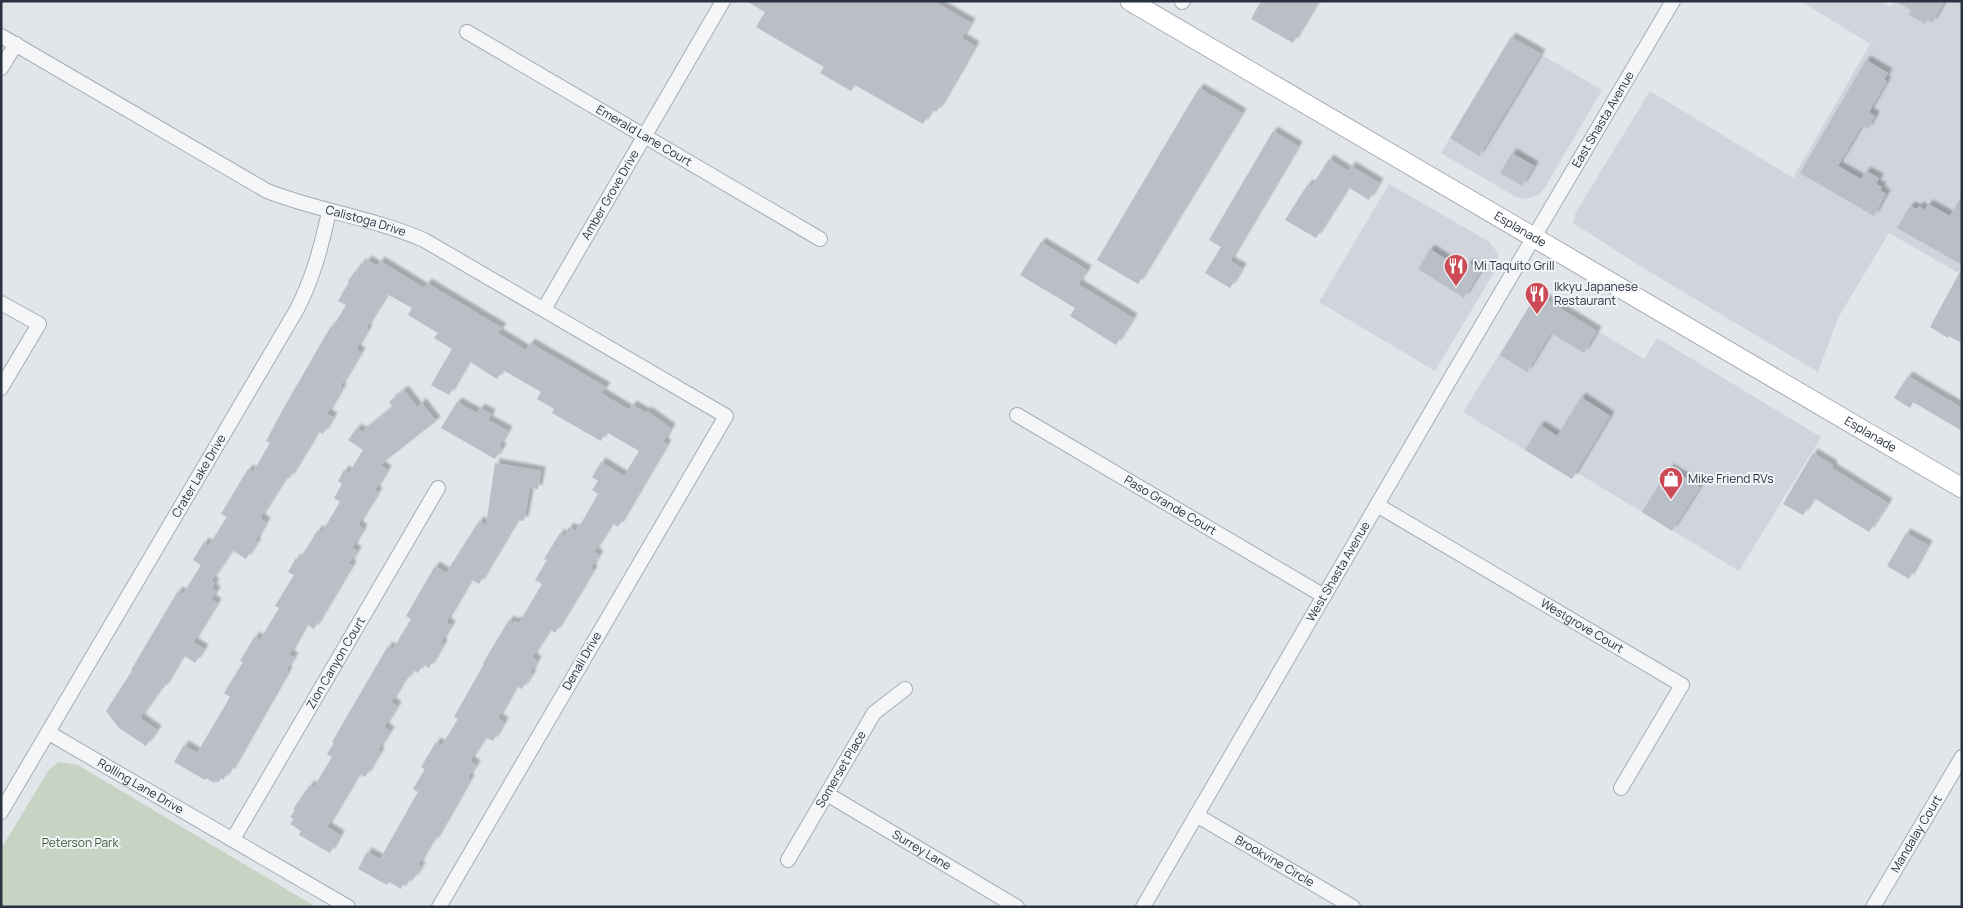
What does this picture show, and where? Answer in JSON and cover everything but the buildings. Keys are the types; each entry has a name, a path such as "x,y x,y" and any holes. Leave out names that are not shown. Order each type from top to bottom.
{"main road":[{"name":"Esplanade","path":"1130,1 1962,488"}],"street":[{"name":"Amber Grove Drive","path":"544,309 723,1"},
{"name":"East Shasta Avenue","path":"1534,238 1673,1"},
{"name":"Emerald Lane Court","path":"468,32 820,239"},
{"name":"Calistoga Drive","path":"1,36 267,191 329,212 396,229 424,240 726,416"},
{"path":"1,68 16,44"},
{"name":"Crater Lake Drive","path":"2,811 296,311 315,270 329,212"},
{"name":"West Shasta Avenue","path":"1143,907 1376,504 1534,238"},
{"path":"1,302 39,324 1,388"},
{"name":"Paso Grande Court","path":"1017,415 1324,596"},
{"name":"Denali Drive","path":"439,907 726,416"},
{"name":"Zion Canyon Court","path":"233,839 438,488"},
{"name":"Westgrove Court","path":"1376,504 1682,685 1621,788"},
{"name":"Somerset Place","path":"788,860 874,713 906,688"},
{"name":"Rolling Lane Drive","path":"49,733 348,907"},
{"name":"Mandalay Court","path":"1874,907 1961,758"},
{"name":"Surrey Lane","path":"827,794 1018,907"},
{"name":"Brookvine Circle","path":"1196,815 1353,907"}],"shaded area":[{"path":"1801,1 1881,1 1890,7 1893,1 1962,1 1962,266 1958,273 1889,233 1838,318 1818,372 1645,269 1573,223 1576,212 1650,91 1793,178 1870,44"},
{"path":"1511,37 1602,90 1544,189 1539,195 1526,199 1516,197 1441,153"},
{"path":"1389,184 1488,241 1498,253 1498,266 1435,371 1319,302"},
{"path":"1537,294 1644,359 1657,338 1821,437 1739,571 1576,472 1572,479 1463,412"}],"green space":[{"name":"Peterson Park","path":"58,762 78,765 316,907 1,907 1,849 48,771"}],"place":[{"name":"Mi Taquito Grill","path":"1456,287"},
{"name":"Ikkyu Japanese Restaurant","path":"1537,315"},
{"name":"Mike Friend RVs","path":"1671,500"}]}
